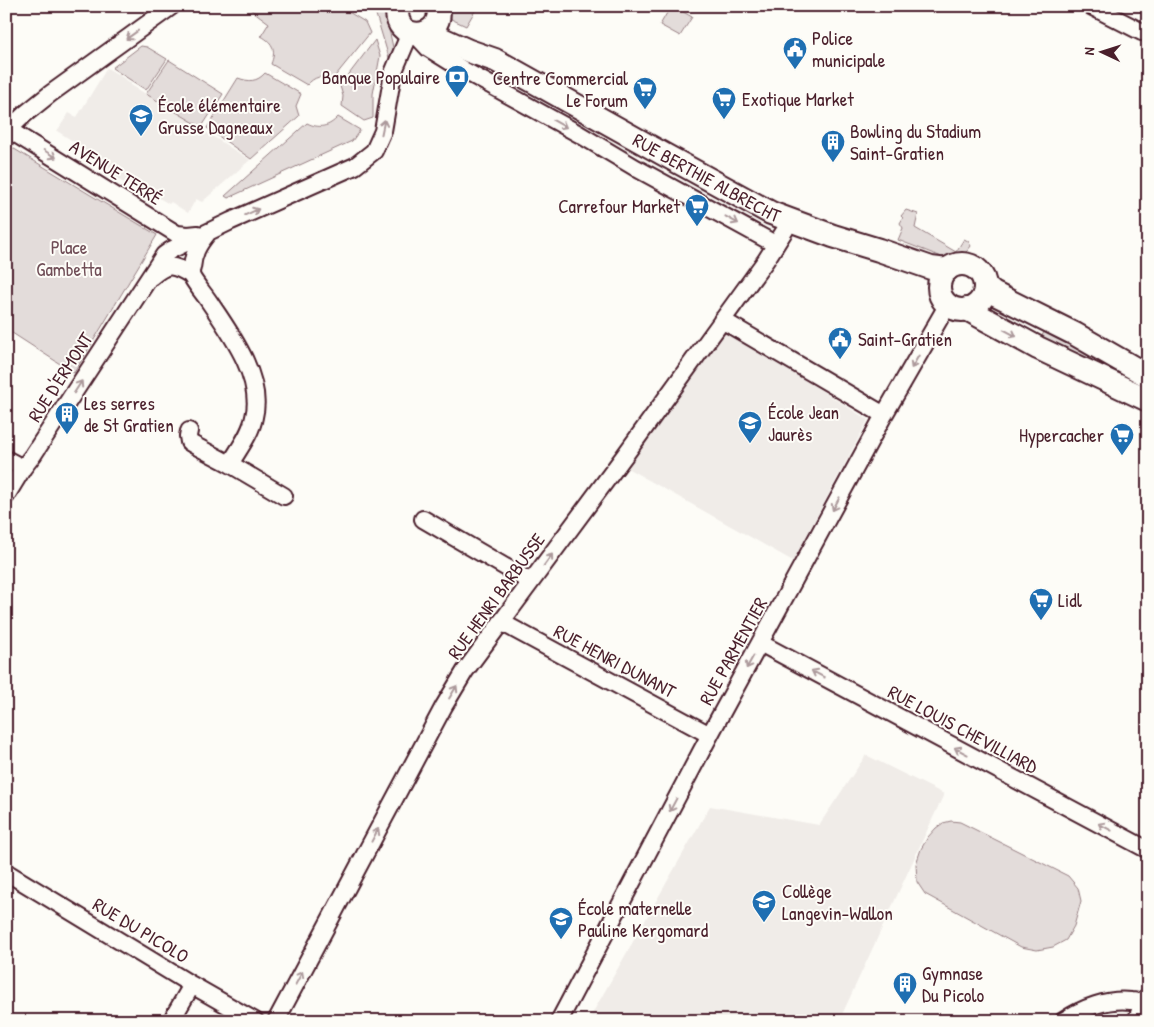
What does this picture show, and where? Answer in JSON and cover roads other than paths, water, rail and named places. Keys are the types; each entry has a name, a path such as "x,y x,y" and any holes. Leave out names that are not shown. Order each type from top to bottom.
{"street":[{"path":"7,130 50,94 172,6"},
{"path":"398,6 397,14 400,26 426,25"},
{"path":"1091,6 1142,32 1148,32"},
{"name":"RUE BERTHIE ALBRECHT","path":"775,244 636,168 428,48 426,25 479,44 495,60 665,155 789,221 879,250 939,273 959,264 973,267 982,275 985,286 993,293 1081,337 1148,376"},
{"name":"RUE D'ERMONT","path":"6,496 164,255 208,232 355,166 374,151 383,131 393,74 426,25"},
{"name":"AVENUE TERRÉ","path":"7,130 51,155 177,234 188,236 208,232"},
{"name":"RUE HENRI BARBUSSE","path":"276,1021 444,706 465,671 766,260 789,221"},
{"path":"208,232 196,248 192,258 191,275 235,340 255,388 256,404 251,429 230,464"},
{"name":"RUE D'ERMONT","path":"147,281 163,268 172,266 191,275"},
{"path":"939,273 940,293 943,299 958,307 974,306 984,294 985,286"},
{"name":"RUE BERTHIE ALBRECHT","path":"958,307 1038,348 1148,400"},
{"name":"RUE PARMENTIER","path":"559,1021 710,735 884,415 958,307"},
{"path":"722,320 884,415"},
{"name":"RUE BERTHIE ALBRECHT","path":"1081,337 1118,386"},
{"path":"189,431 189,442 194,446 230,464 284,496"},
{"path":"6,459 23,468"},
{"path":"423,519 531,582"},
{"name":"RUE HENRI DUNANT","path":"501,622 710,735"},
{"name":"RUE LOUIS CHEVILLIARD","path":"760,643 1148,850"},
{"name":"RUE DU PICOLO","path":"6,872 255,1021"},
{"path":"171,1021 192,984"},
{"path":"1063,1021 1081,1010 1105,1003 1130,1000 1145,1009"}],"place":[{"name":"Police municipale","path":"795,70"},
{"name":"Banque Populaire","path":"457,98"},
{"name":"Centre Commercial Le Forum","path":"645,110"},
{"name":"Exotique Market","path":"724,120"},
{"name":"École élémentaire Grusse Dagneaux","path":"141,137"},
{"name":"Bowling du Stadium Saint-Gratien","path":"833,163"},
{"name":"Carrefour Market","path":"697,227"},
{"name":"Saint-Gratien","path":"840,360"},
{"name":"Les serres de St Gratien","path":"67,435"},
{"name":"École Jean Jaurès","path":"750,444"},
{"name":"Hypercacher","path":"1122,456"},
{"name":"Lidl","path":"1041,621"},
{"name":"Collège Langevin-Wallon","path":"764,923"},
{"name":"École maternelle Pauline Kergomard","path":"561,940"},
{"name":"Gymnase Du Picolo","path":"905,1005"}],"park label":[{"name":"Place Gambetta","path":"69,258"}]}
